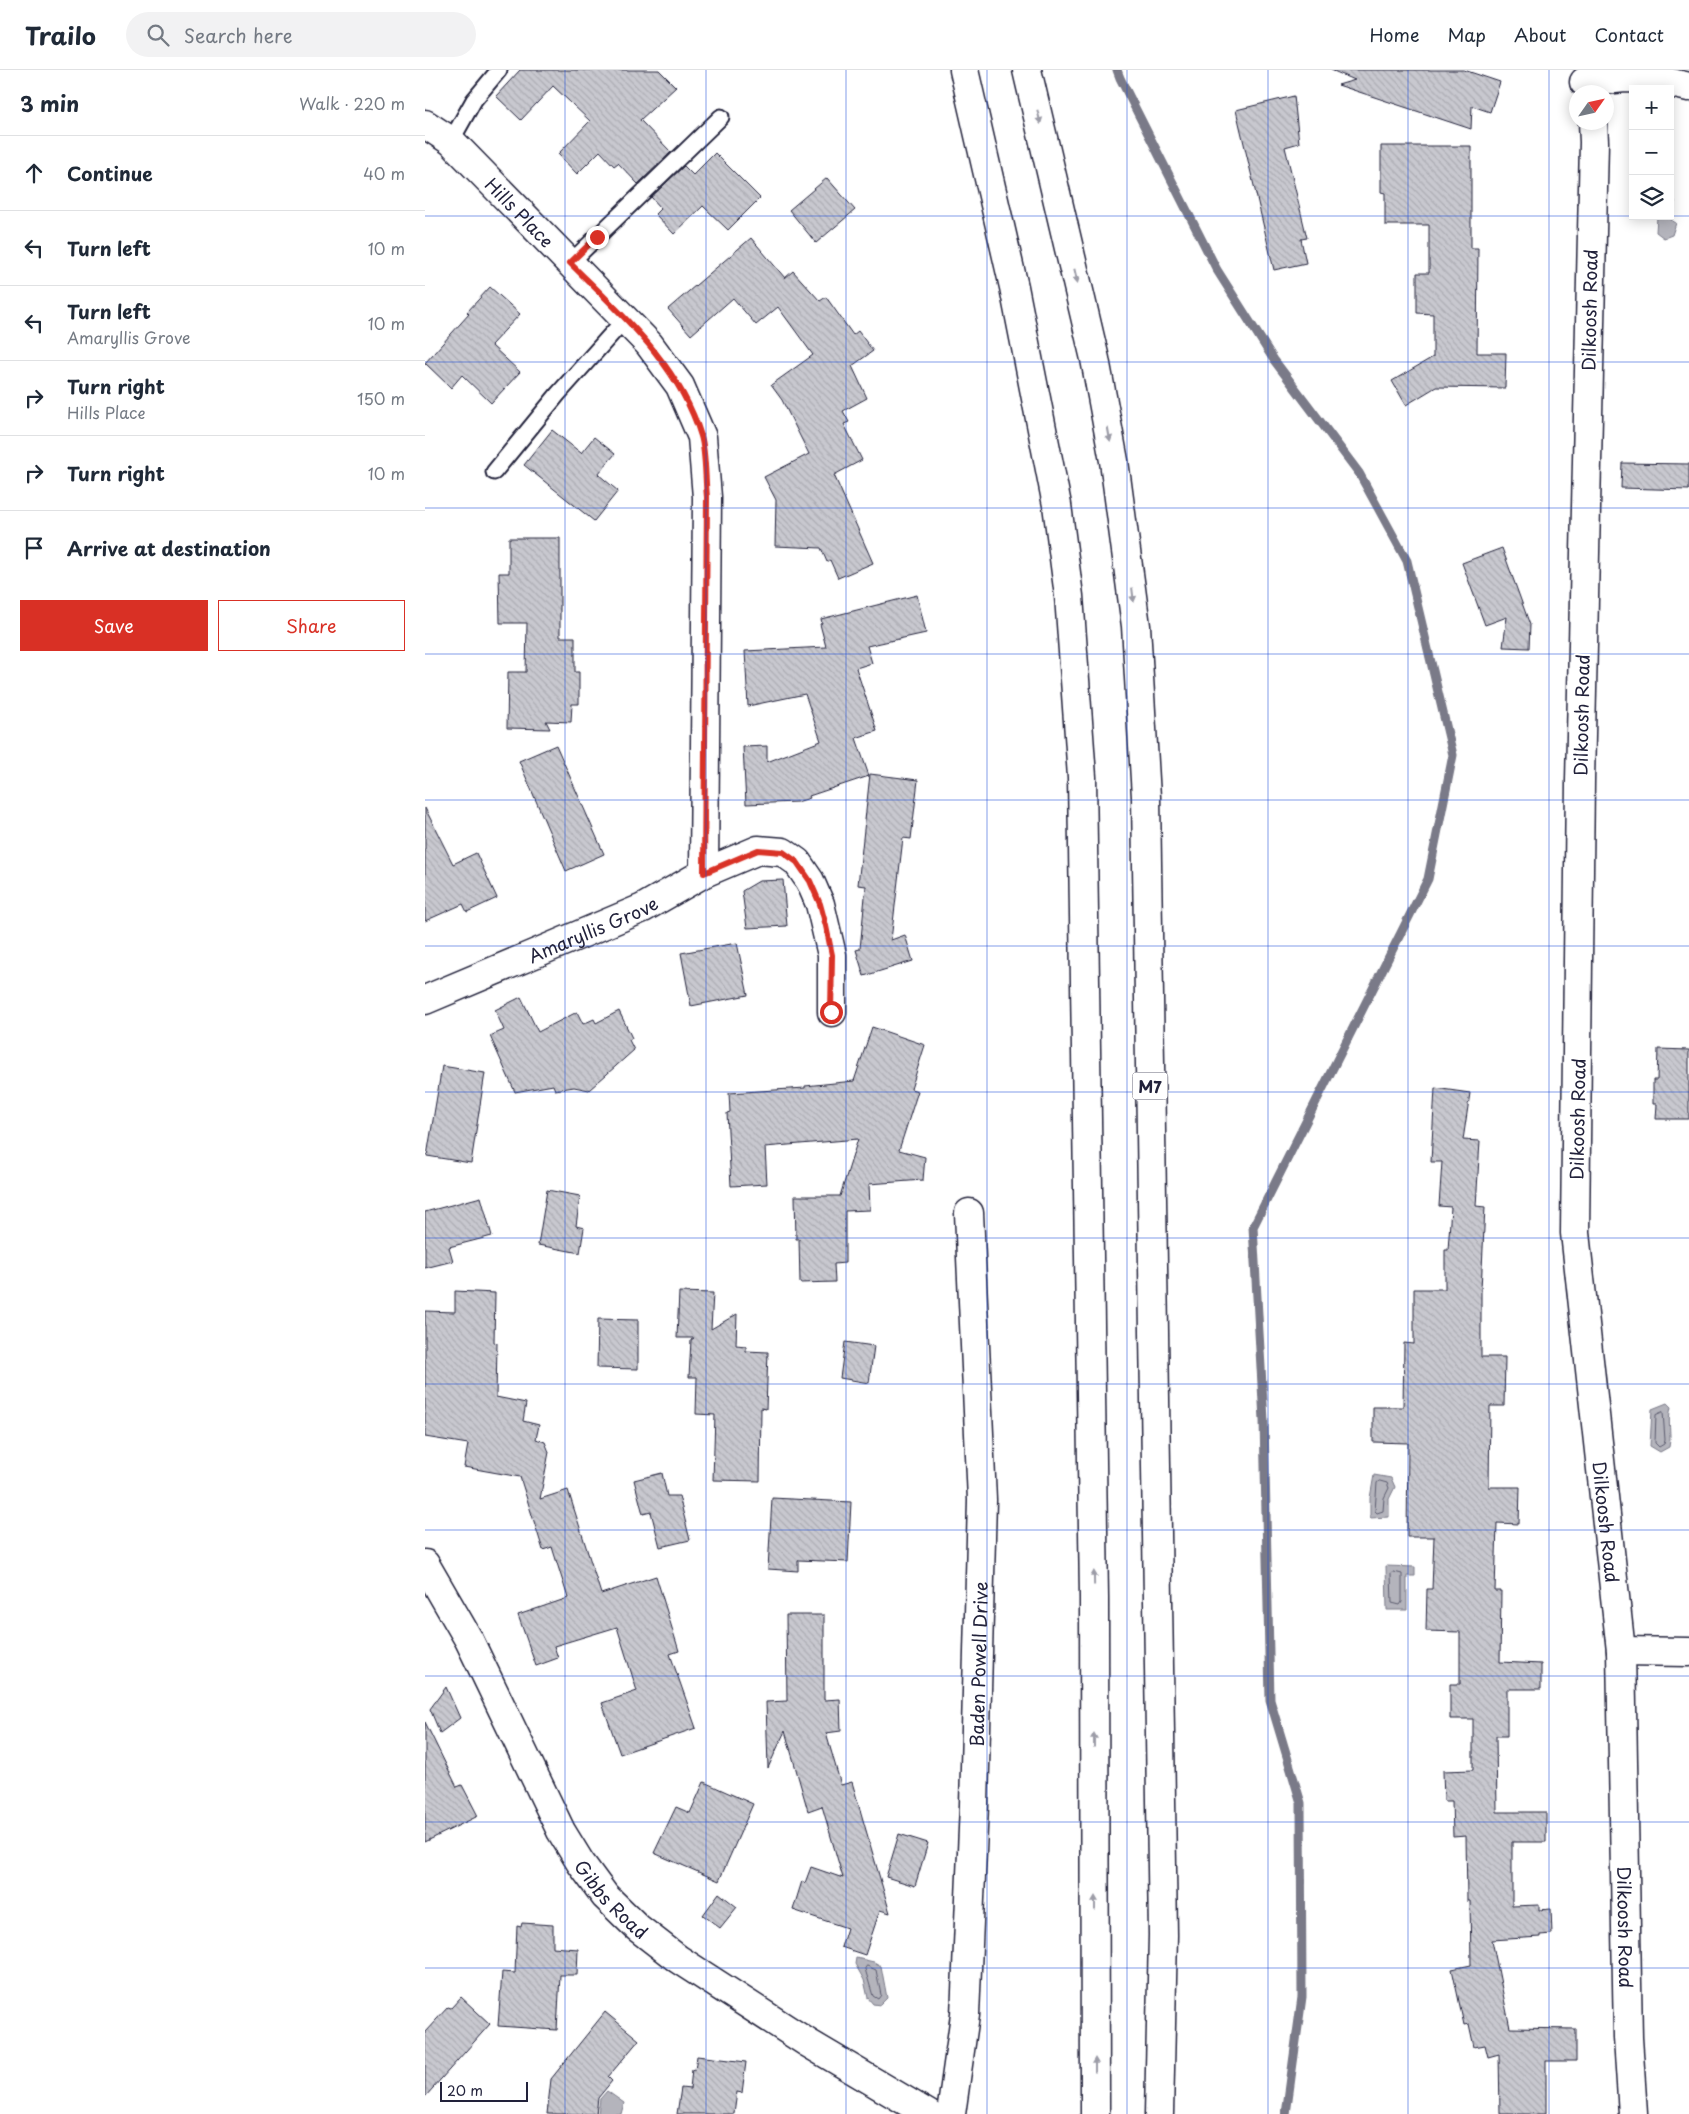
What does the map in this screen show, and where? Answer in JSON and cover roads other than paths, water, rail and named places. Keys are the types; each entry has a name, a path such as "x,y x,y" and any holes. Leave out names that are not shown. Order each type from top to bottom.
{"main road":[{"path":"964,70 1014,287 1057,505 1069,596 1082,777 1094,1598 1095,2114"},
{"name":"M7","path":"1027,70 1095,359 1110,442 1136,626 1142,709 1146,797 1163,1935 1159,2114"},
{"path":"1583,82 1625,78 1653,79 1689,87"},
{"name":"Hills Place","path":"425,124 451,141 649,344 680,386 702,437 707,497 704,873"},
{"name":"Dilkoosh Road","path":"1593,130 1580,771 1575,1233 1621,1651 1628,2038 1633,2114"},
{"name":"Amaryllis Grove","path":"425,1000 643,908 704,873 758,850 783,852 797,862 810,881 820,904 832,955 831,1012"},
{"name":"Baden Powell Drive","path":"951,2114 965,1996 974,1805 982,1500 969,1214"},
{"name":"Gibbs Road","path":"425,1564 469,1640 561,1831 580,1862 605,1896 638,1928 678,1959 808,2043 928,2114"},
{"path":"1621,1651 1689,1652"}],"lane":[{"path":"451,141 474,100 499,70"},
{"path":"570,263 721,117"},
{"path":"494,472 558,394 625,319"}],"water":[{"path":"1657,220 1671,220 1676,223 1672,235 1664,238 1656,232"},
{"path":"1667,1403 1671,1407 1669,1418 1670,1442 1669,1447 1660,1452 1650,1446 1652,1409"},
{"path":"1374,1475 1391,1478 1395,1487 1389,1499 1389,1517 1370,1518 1370,1498"},
{"path":"1386,1566 1415,1567 1415,1576 1407,1576 1407,1610 1387,1610"},
{"path":"856,1958 874,1962 881,1966 887,1998 880,2005 873,2004 868,1998 864,1980 855,1964"},
{"path":"607,2091 624,2103 621,2114 598,2114 600,2099"}],"waterway":[{"path":"1117,70 1217,270 1274,360 1359,473 1407,561 1453,755 1428,879 1253,1227 1264,1420 1270,1700 1301,1803 1302,1997 1286,2114"}]}
